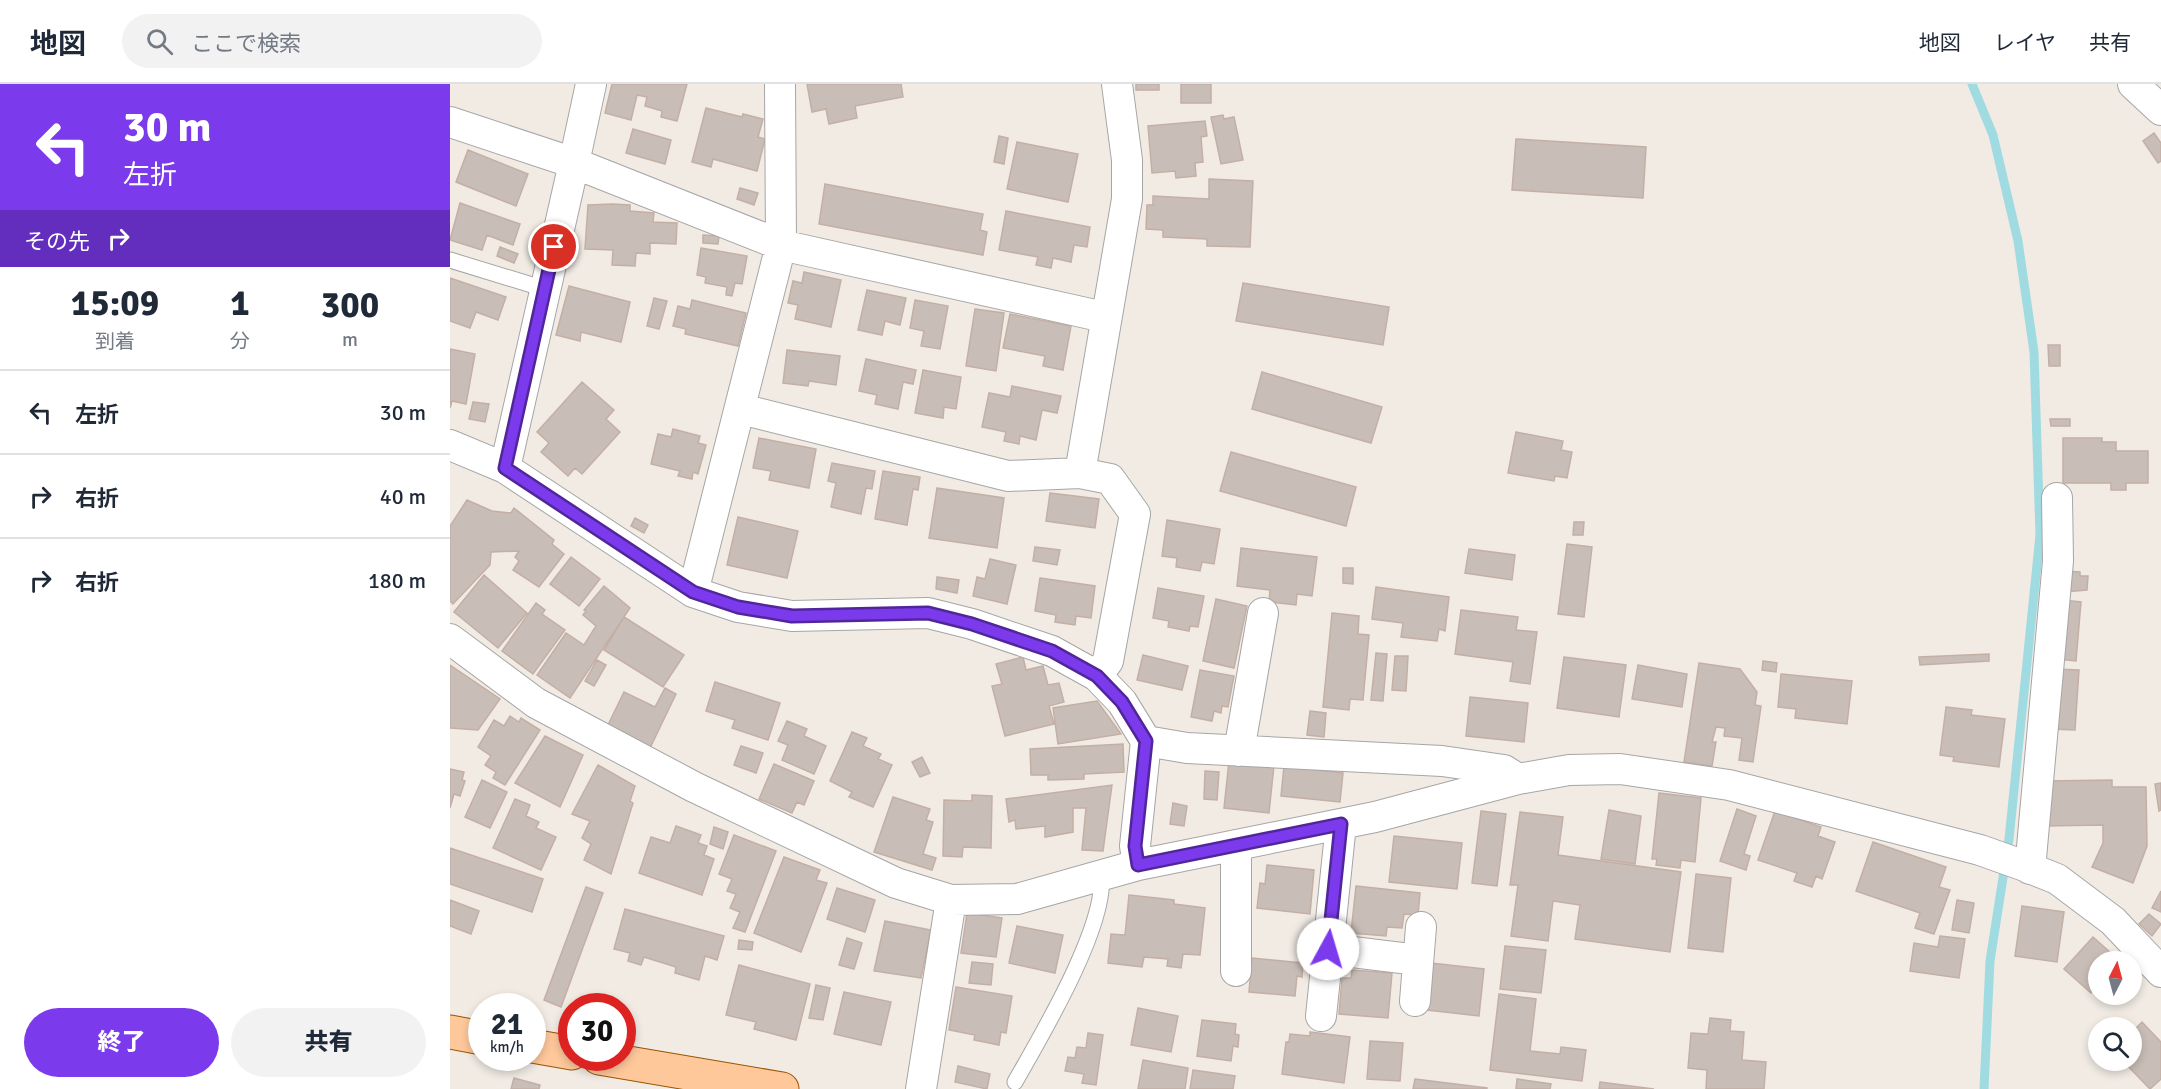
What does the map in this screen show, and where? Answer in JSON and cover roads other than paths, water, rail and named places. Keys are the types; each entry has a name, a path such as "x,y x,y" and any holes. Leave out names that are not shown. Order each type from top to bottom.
{"main road":[{"path":"450,1032 468,1035"},
{"path":"636,1064 782,1089"}],"street":[{"path":"505,468 591,84"},
{"path":"693,592 781,245 780,84"},
{"path":"1080,473 1104,317 1126,199 1127,160 1117,84"},
{"path":"2133,84 2161,110"},
{"path":"450,122 574,164 781,245 1104,317"},
{"path":"741,409 1008,476 1080,473 1110,479 1135,514 1108,661 1097,676"},
{"path":"450,445 505,468 693,592 738,607 792,616 852,612 928,613 972,624 1052,651 1097,676 1122,702 1146,741 1135,846 1138,865"},
{"path":"2026,867 2058,561 2057,498"},
{"path":"1239,751 1263,612"},
{"path":"450,639 536,703 694,787 896,883 951,900 1017,899 1138,865 1341,824 1518,779 1569,770 1620,769 1729,785 1994,855 2026,867 2057,879 2113,921 2161,972"},
{"path":"1146,741 1186,748 1442,761 1504,770 1518,779"},
{"path":"1321,1016 1341,824"},
{"path":"1236,845 1236,971"},
{"path":"921,1089 951,900"},
{"path":"1414,1001 1421,927"},
{"path":"1328,949 1418,960"}],"lane":[{"path":"450,260 545,289"},
{"path":"1015,1082 1062,997 1099,907 1101,875"}],"waterway":[{"path":"1972,84 1993,135 2018,241 2034,352 2040,535 2009,839 1990,961 1984,1089"}]}
